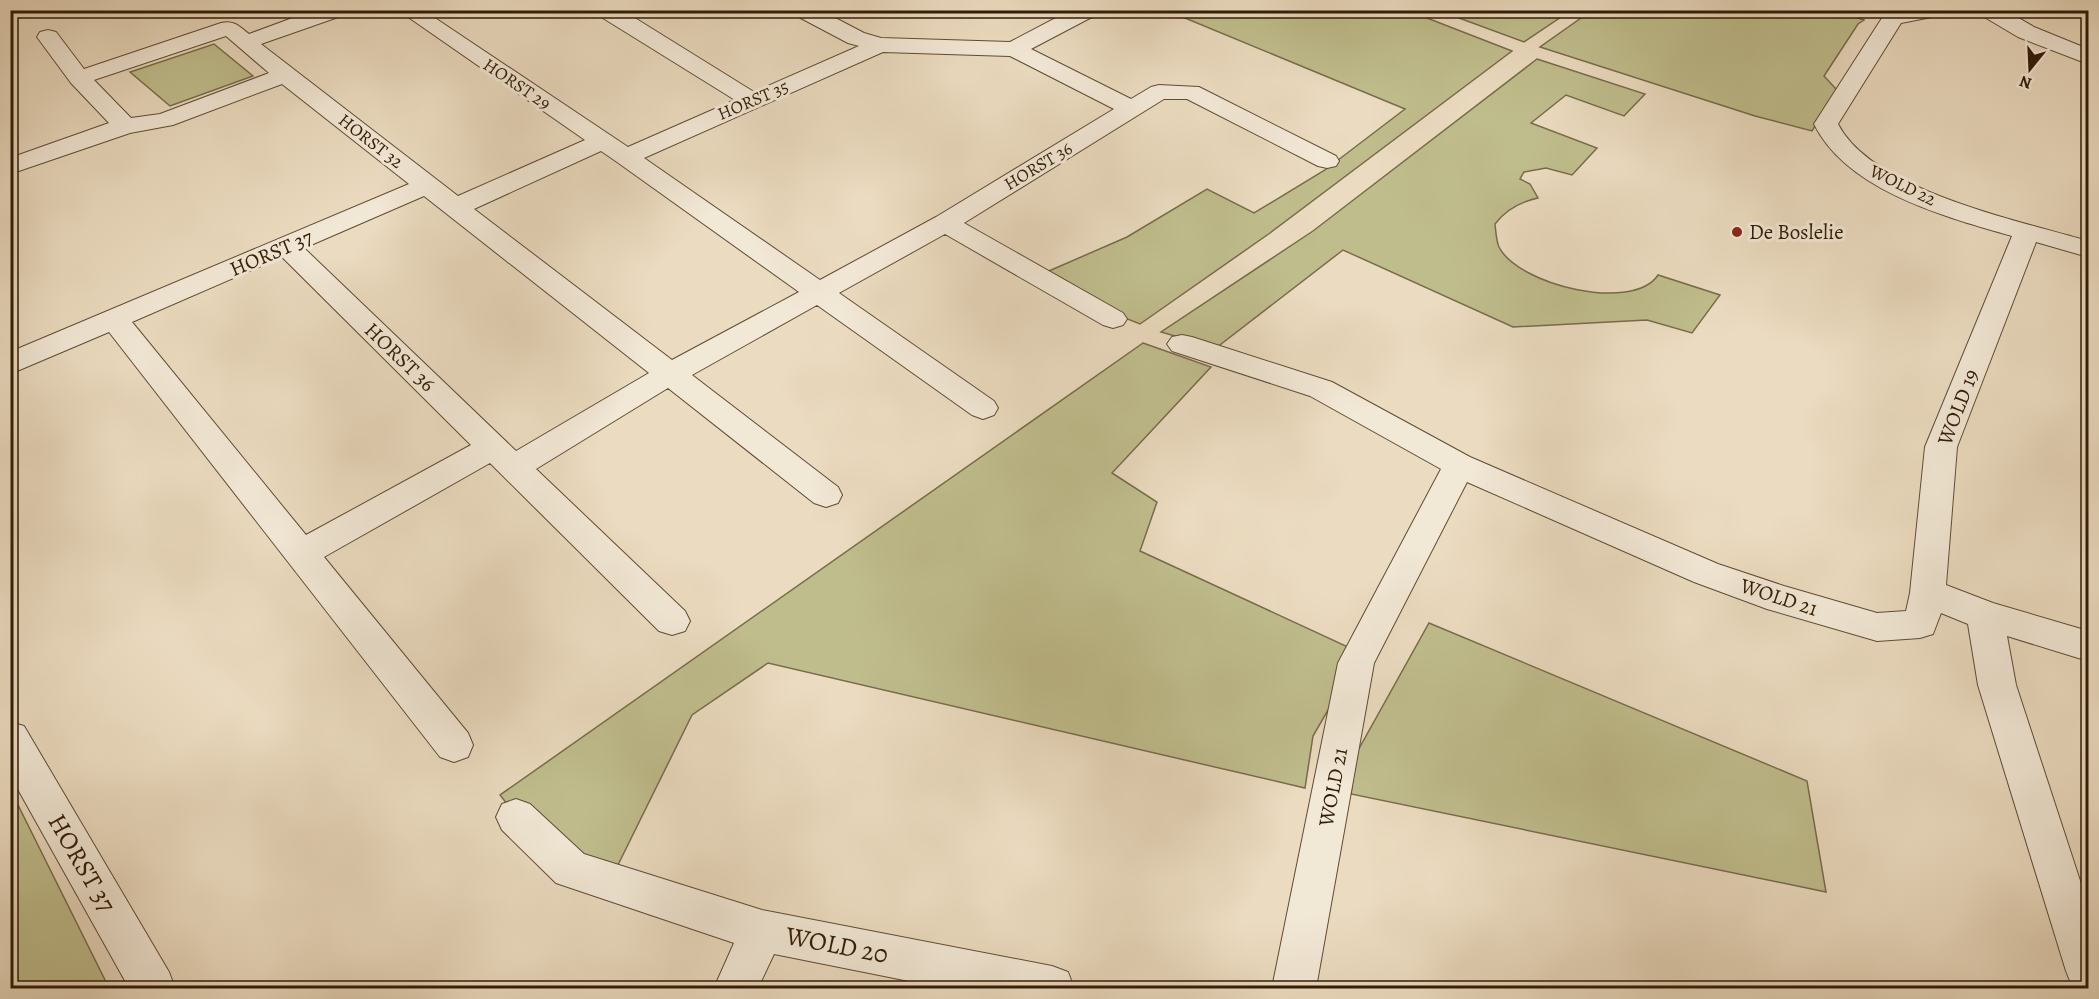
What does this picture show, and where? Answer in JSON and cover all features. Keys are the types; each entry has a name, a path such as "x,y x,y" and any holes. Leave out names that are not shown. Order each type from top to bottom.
{"street":[{"path":"246,42 336,10"},
{"name":"HORST 29","path":"408,10 626,157"},
{"path":"606,10 752,101"},
{"name":"HORST 35","path":"803,10 856,38 880,45 1014,49 1082,13 1094,10"},
{"path":"1870,10 1893,18 1934,10"},
{"path":"1989,10 2026,32 2088,57"},
{"name":"WOLD 22","path":"1893,18 1826,124 1839,146 1873,174 1924,200 2088,249"},
{"name":"HORST 32","path":"79,78 229,28 285,75 456,207"},
{"path":"48,37 79,78 125,126"},
{"name":"HORST 35","path":"626,157 880,45"},
{"path":"1014,49 1132,109"},
{"path":"10,167 125,126 165,120 285,75"},
{"name":"HORST 36","path":"503,457 670,374 945,223 1159,92 1191,92 1328,161"},
{"path":"603,141 456,207 826,495"},
{"path":"626,157 983,408"},
{"name":"HORST 37","path":"10,364 427,185"},
{"path":"945,223 1113,319"},
{"name":"WOLD 19","path":"1928,593 1941,447 2027,231"},
{"name":"HORST 36","path":"287,247 672,621"},
{"path":"114,319 454,745"},
{"name":"WOLD 21","path":"1182,344 1321,389 1459,465 1706,573 1780,599 1877,627 1920,624 1928,593"},
{"path":"301,554 503,457"},
{"name":"WOLD 21","path":"1294,988 1356,663 1459,465"},
{"path":"1928,593 1984,615 2088,646"},
{"path":"1984,615 1997,685 2088,971"},
{"name":"HORST 37","path":"10,738 153,988"},
{"name":"WOLD 20","path":"516,817 570,869 762,931 1052,988"},
{"name":"WOLD 20","path":"736,988 762,931"}],"shaded area":[{"path":"1834,10 1864,20 1858,24 1824,76 1837,90 1812,131 1755,116 1540,47 1591,11"},
{"path":"1168,11 1409,11 1512,51 1270,233 1140,324 1082,301 1042,274 1127,237 1207,189 1254,213 1325,170 1405,109"},
{"path":"1440,11 1570,11 1524,42"},
{"path":"214,44 253,76 170,106 130,72"},
{"path":"1537,59 1645,94 1624,116 1566,95 1531,123 1597,148 1572,175 1546,168 1524,172 1520,179 1530,184 1538,198 1514,207 1495,224 1499,247 1510,261 1528,273 1551,283 1576,289 1602,293 1625,292 1645,286 1658,275 1720,295 1692,333 1647,320 1513,327 1343,250 1216,348 1161,332 1313,231"},
{"path":"1143,343 1211,367 1112,473 1157,502 1140,551 1361,653 1313,736 1305,788 768,663 692,715 611,879 526,828 500,795"},
{"path":"1429,623 1807,781 1826,892 1351,794 1356,754"},
{"path":"11,791 109,988 11,988"}],"place":[{"name":"De Boslelie","path":"1737,232"}]}
